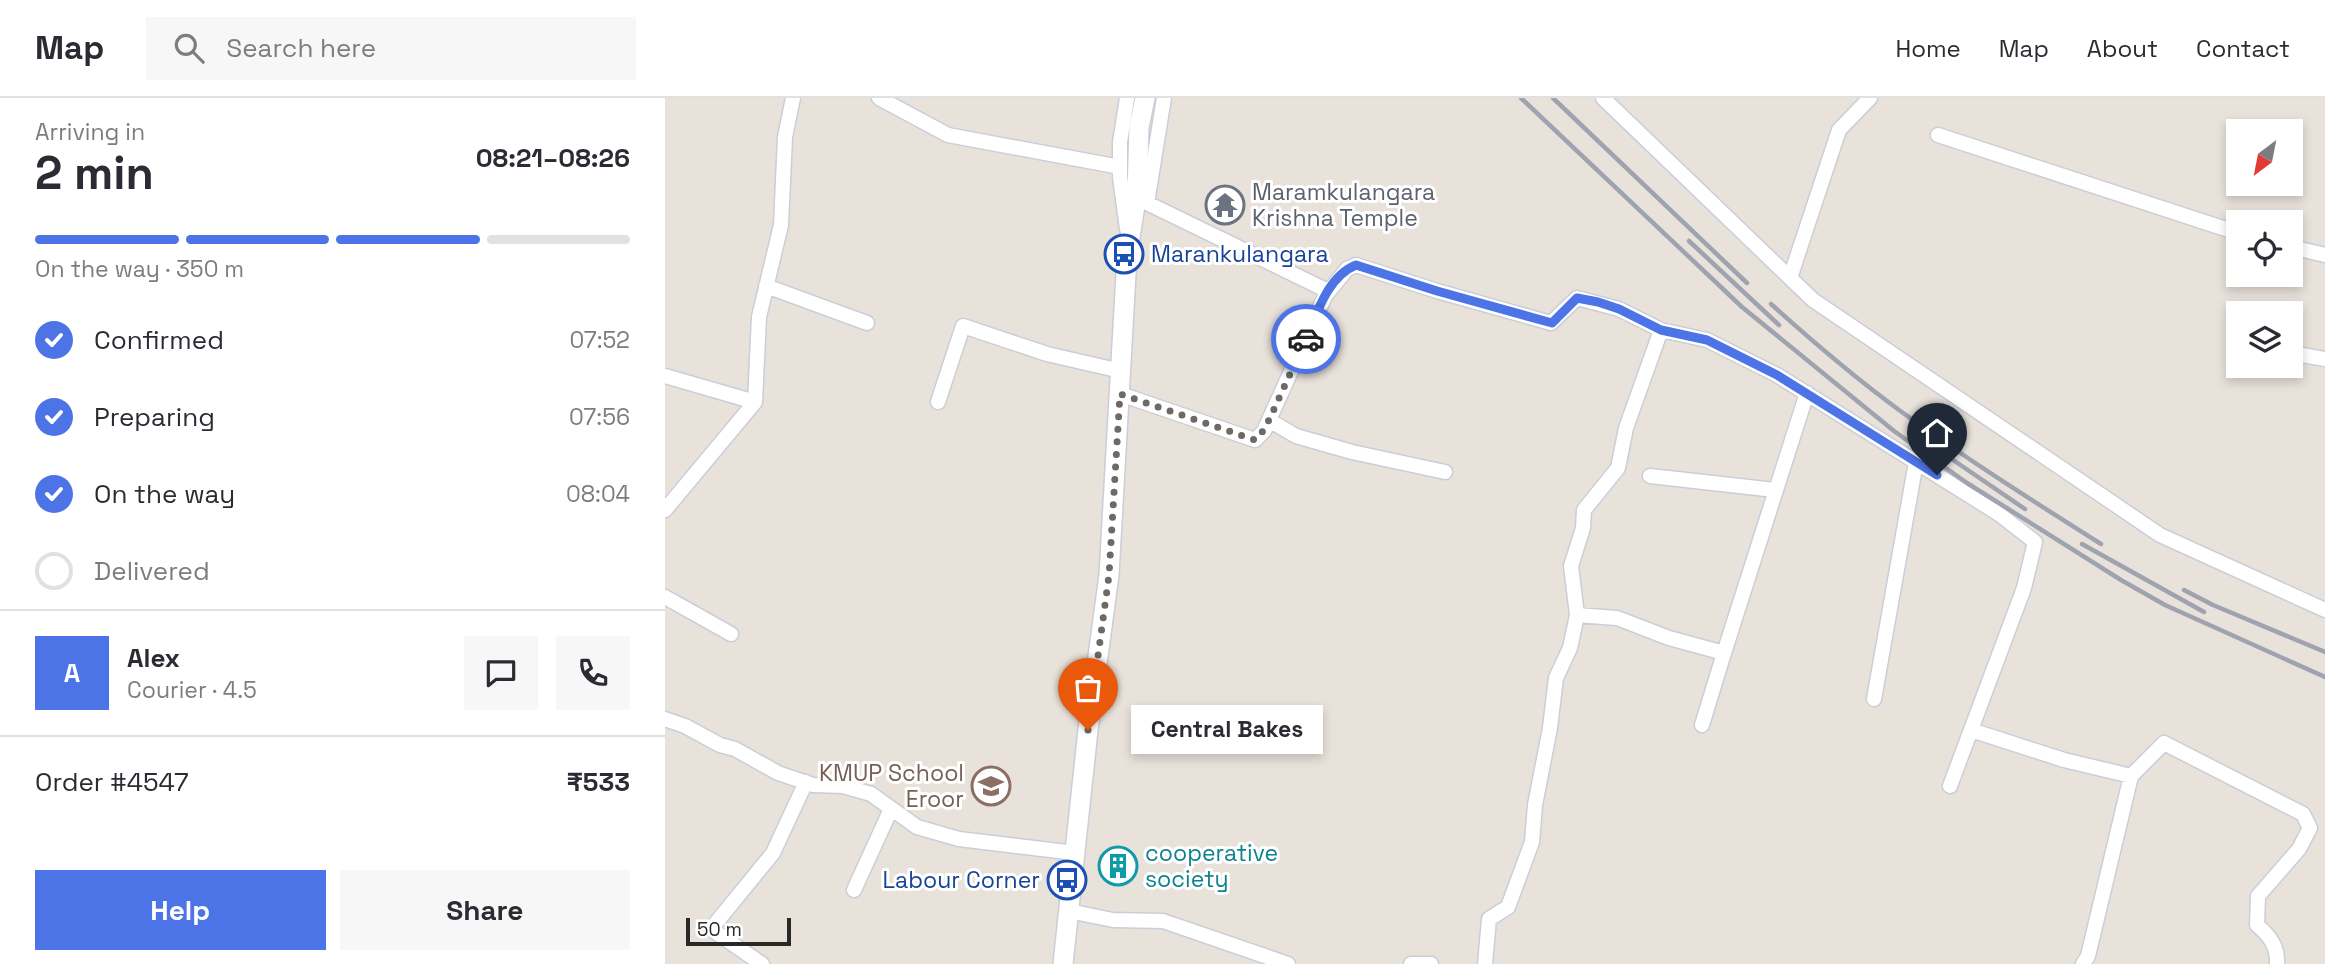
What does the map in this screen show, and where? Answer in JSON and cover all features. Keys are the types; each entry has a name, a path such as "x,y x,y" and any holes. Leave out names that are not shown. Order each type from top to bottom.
{"main road":[{"path":"1063,964 1109,575 1129,244 1137,193 1139,127 1145,98"}],"street":[{"path":"665,510 755,402 759,317 781,225 785,137 793,98"},
{"path":"880,98 949,135 1120,167"},
{"path":"1127,98 1120,142 1120,167 1129,244"},
{"path":"1164,98 1147,203 1328,290"},
{"path":"1603,98 1813,299 2160,536 2325,610"},
{"path":"1790,278 1839,130 1870,98"},
{"path":"1938,135 2226,229"},
{"path":"2303,250 2325,255"},
{"path":"1120,394 1255,440 1269,420 1328,290 1347,269 1356,265 1552,323 1577,298 1619,309 1661,330 1707,340 1807,393 1999,514 2035,542 2024,588 1950,786"},
{"path":"766,286 867,323"},
{"path":"938,402 964,326 1047,354 1121,371"},
{"path":"1485,964 1489,919 1508,907 1532,842 1535,805 1550,728 1556,678 1570,648 1577,615 1571,566 1583,528 1584,510 1618,468 1626,428 1661,330"},
{"path":"2303,355 2325,359"},
{"path":"665,376 755,402"},
{"path":"1702,725 1807,393"},
{"path":"1269,420 1296,436 1352,452 1445,472"},
{"path":"1874,699 1916,462"},
{"path":"1650,475 1775,490"},
{"path":"665,597 731,634"},
{"path":"1577,615 1617,618 1669,638 1724,653"},
{"path":"665,719 685,726 720,745 735,749 778,773 814,785 843,786 871,794 916,827 959,839 1075,853"},
{"path":"1971,730 2064,760 2131,776"},
{"path":"2083,964 2088,956 2131,776 2164,743 2303,814 2310,828 2299,849 2259,896 2257,925 2268,934 2278,952 2277,964"},
{"path":"762,964 711,929 773,853 806,782"},
{"path":"854,890 891,809"},
{"path":"1069,911 1114,920 1163,921 1288,964"},
{"path":"1411,964 1431,964"}],"railway":[{"path":"1521,98 1742,307 1894,431 1967,483 2121,580 2165,605 2325,677"},
{"path":"1553,98 1747,283"},
{"path":"1689,241 1779,325"},
{"path":"1771,304 1899,410 2101,544"},
{"path":"1915,434 2025,509"},
{"path":"2082,544 2204,612"},
{"path":"2184,590 2325,652"}],"way so far":[{"path":"1088,730 1109,575 1120,394 1255,440 1269,420 1306,339"}],"place":[{"name":"Maramkulangara Krishna Temple","path":"1225,205"},
{"name":"Marankulangara","path":"1124,254"},
{"name":"Central Bakes","path":"1088,730"},
{"name":"KMUP School Eroor","path":"991,786"},
{"name":"cooperative society","path":"1118,866"},
{"name":"Labour Corner","path":"1067,880"}],"route":[{"path":"1306,339 1328,290 1347,269 1356,265 1552,323 1577,298 1598,302 1619,309 1661,330 1707,340 1777,375 1937,475"}]}
